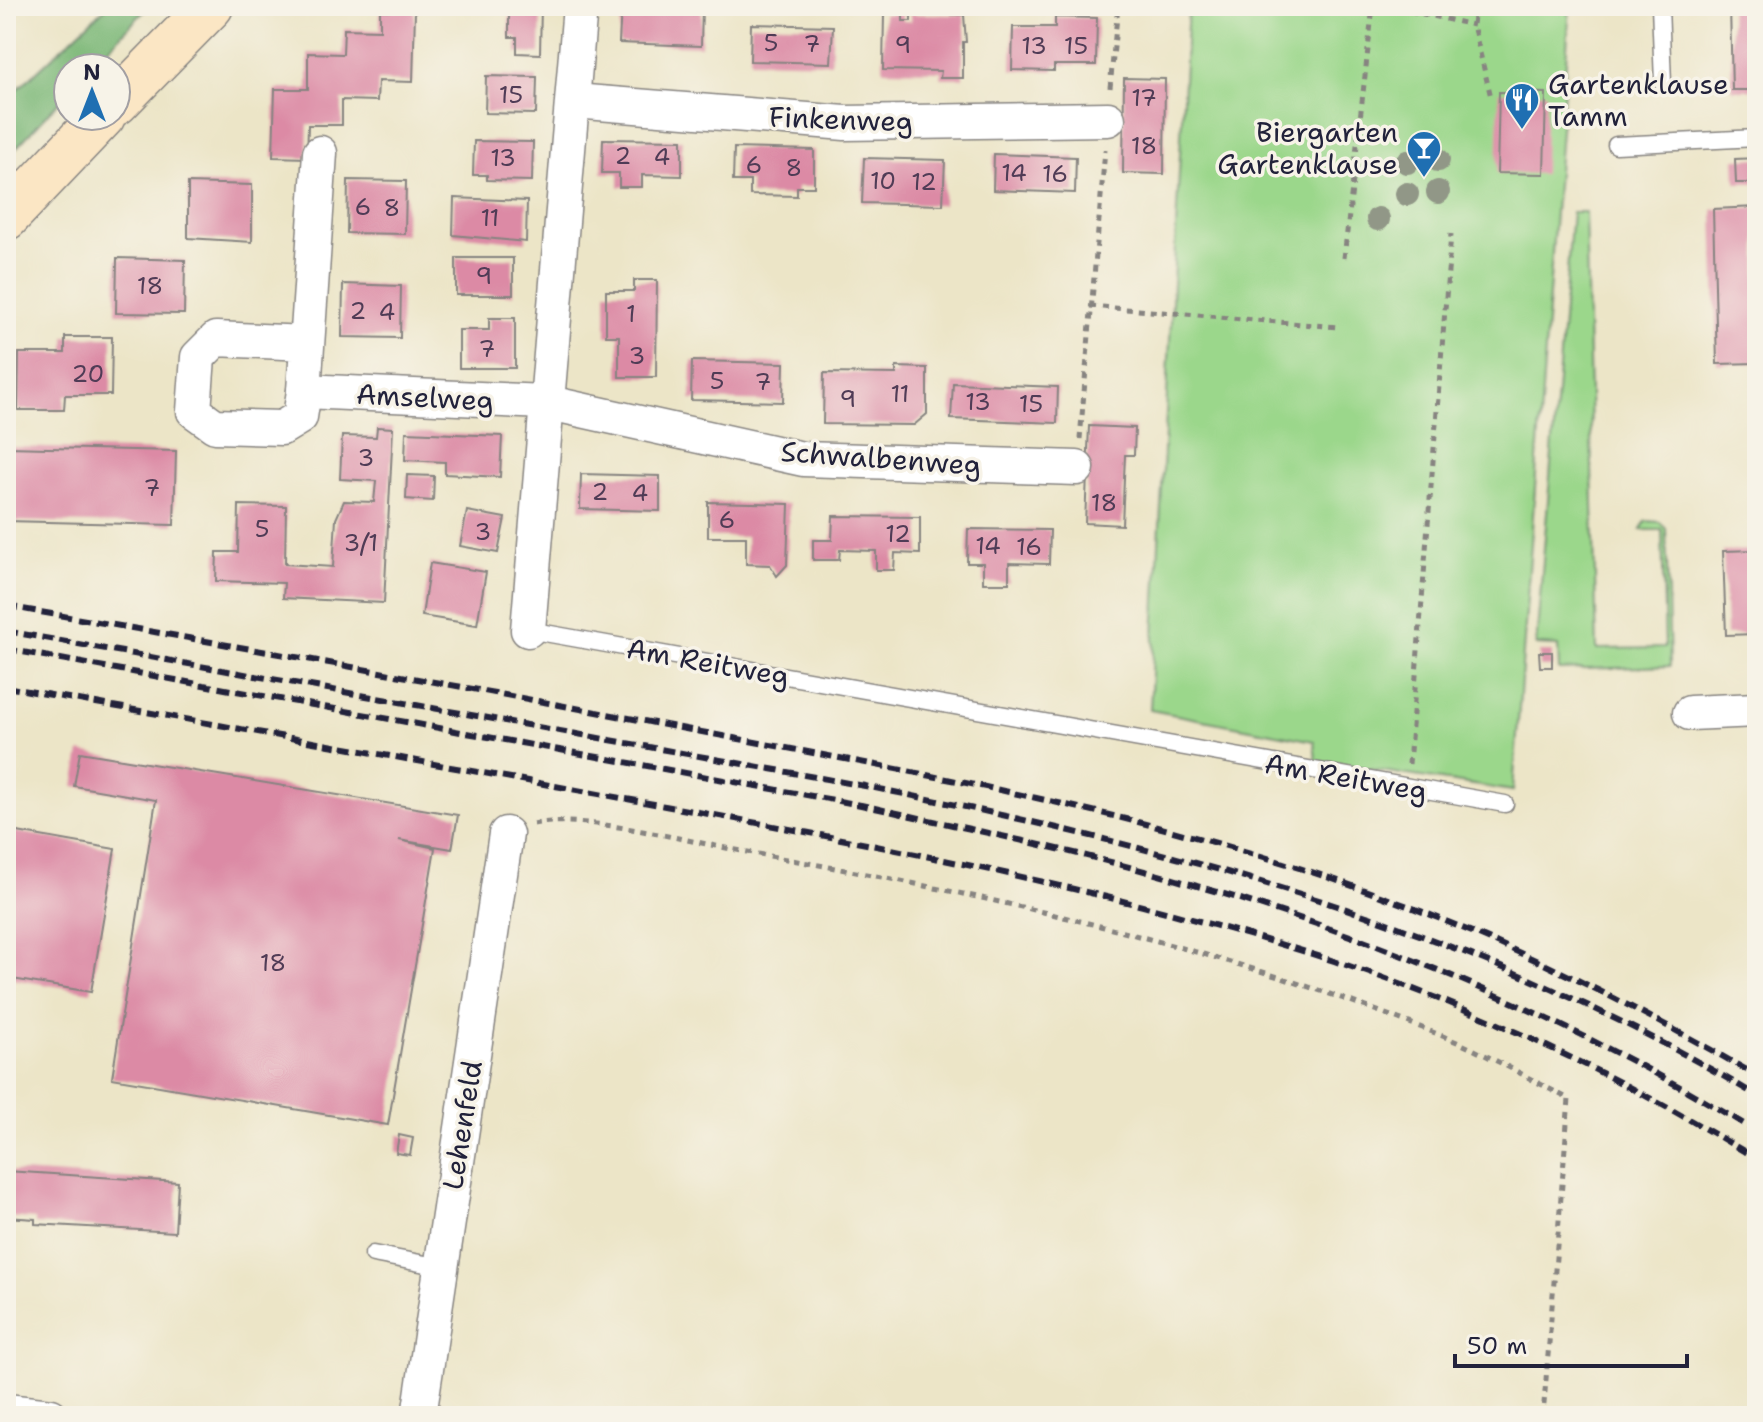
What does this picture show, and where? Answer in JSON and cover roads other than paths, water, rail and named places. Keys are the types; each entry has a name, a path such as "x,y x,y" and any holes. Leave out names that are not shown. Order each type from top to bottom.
{"main road":[{"path":"132,87 211,6"},
{"path":"6,218 88,132"}],"street":[{"name":"Am Reitweg","path":"528,630 580,6"},
{"name":"Finkenweg","path":"574,101 845,123 1108,119"},
{"path":"306,343 216,339 198,357 194,411 215,426 282,428 300,417 304,391 320,153"},
{"name":"Amselweg","path":"304,391 545,402"},
{"name":"Schwalbenweg","path":"545,402 803,459 1077,468"},
{"path":"1690,713 1757,710"},
{"name":"Lehenfeld","path":"419,1416 506,834"},
{"path":"6,1411 51,1416"}],"lane":[{"path":"1660,6 1663,83"},
{"path":"1616,145 1757,138"},
{"name":"Am Reitweg","path":"528,630 1407,789 1505,804"},
{"path":"373,1254 441,1267"}],"railway":[{"path":"6,606 867,763 1042,799 1216,843 1386,898 1481,936 1621,1002 1757,1076"},
{"path":"6,631 865,786 1098,838 1213,868 1325,902 1435,941 1544,986 1652,1037 1757,1096"},
{"path":"6,649 861,805 1030,842 1156,874 1343,933 1485,990 1623,1056 1757,1132"},
{"path":"6,687 834,838 1002,873 1169,913 1334,961 1444,1001 1604,1074 1757,1159"}],"place":[{"name":"Gartenklause Tamm","path":"1522,131"},
{"name":"Biergarten Gartenklause","path":"1424,179"}]}
